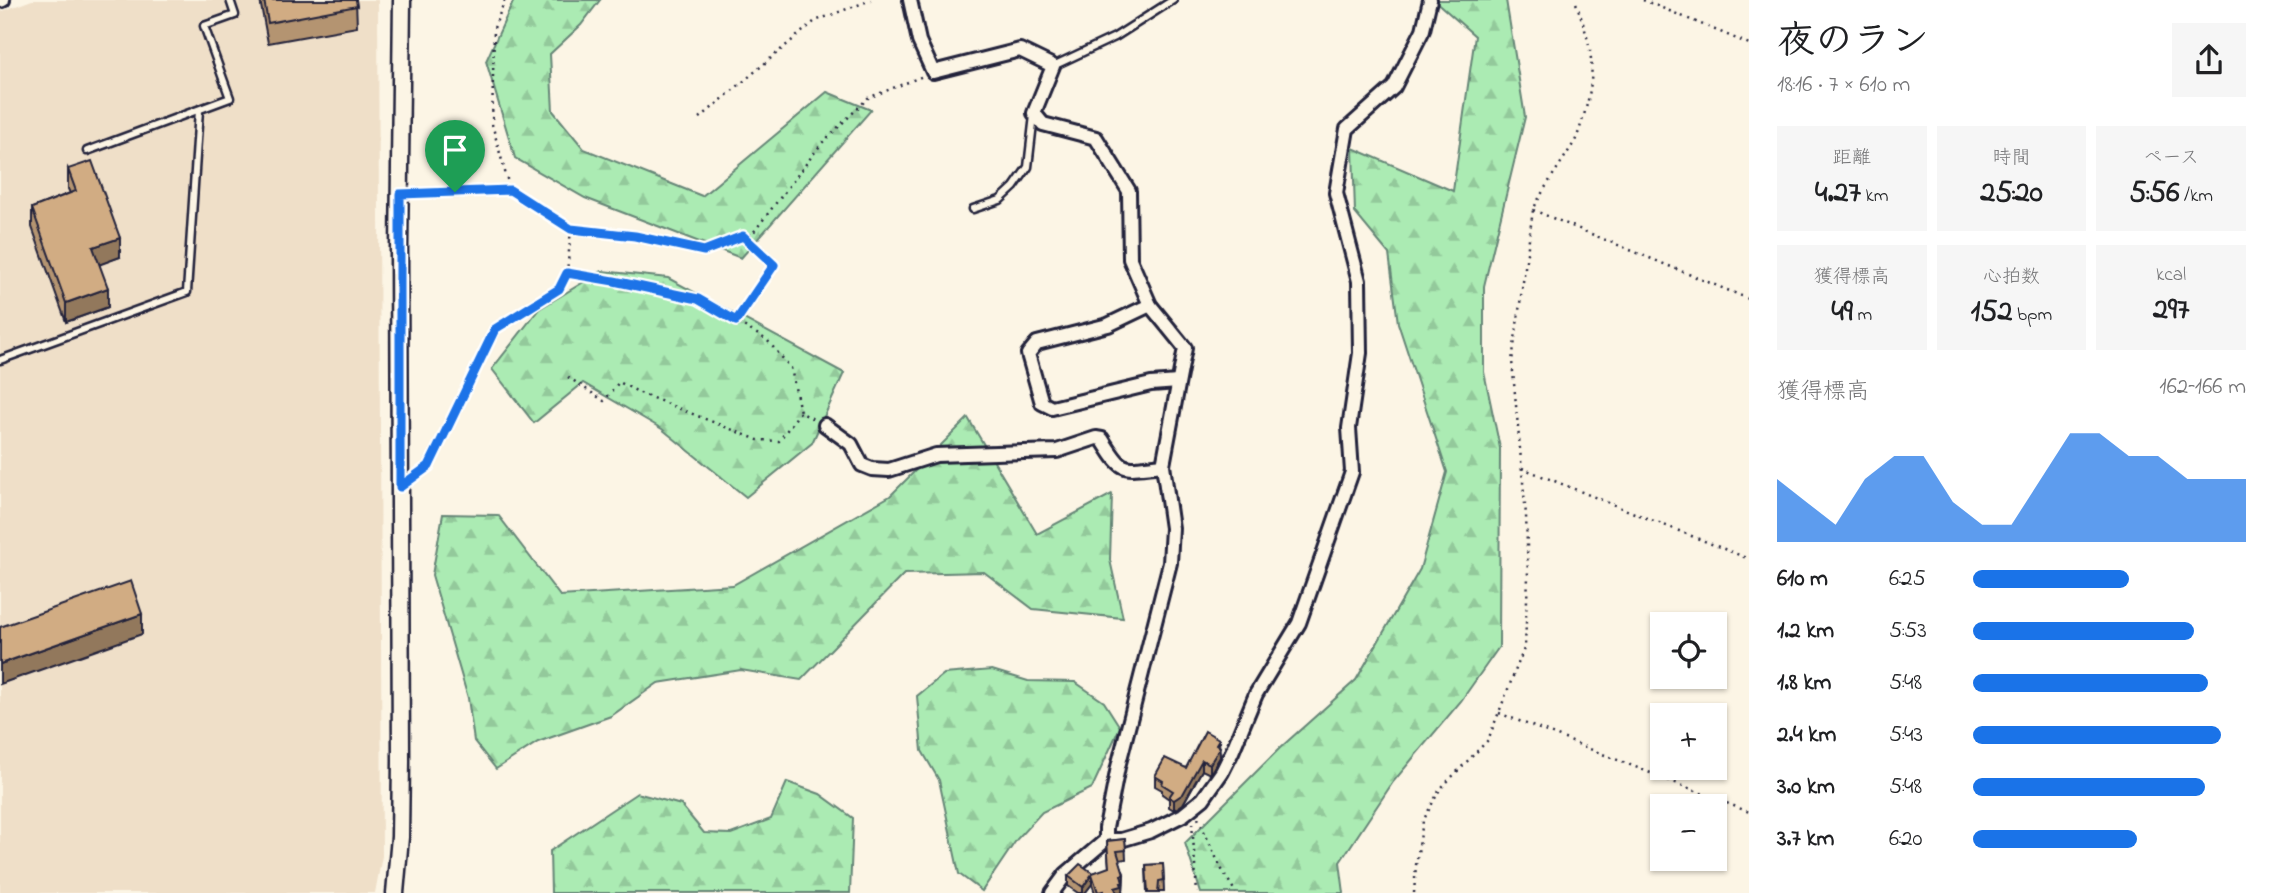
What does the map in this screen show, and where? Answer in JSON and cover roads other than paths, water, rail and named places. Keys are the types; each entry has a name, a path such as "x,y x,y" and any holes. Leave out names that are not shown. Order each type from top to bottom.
{"street":[{"path":"396,893 401,761 402,0"},
{"path":"910,0 919,41 933,72 1020,50 1053,66 1034,113 1043,124 1096,138 1129,191 1130,259 1150,305 1185,348 1163,465 1172,528 1170,563 1118,767 1106,840"},
{"path":"1052,893 1066,874 1106,840 1121,840 1151,831 1182,815 1203,799 1222,772 1256,694 1298,623 1352,472 1349,428 1360,353 1359,281 1336,193 1348,129 1394,87 1423,30 1430,0"},
{"path":"1150,305 1108,325 1037,343 1028,354 1042,403 1052,408 1150,384 1178,382"},
{"path":"825,425 850,444 862,465 872,469 889,470 936,455 1057,451 1096,438 1102,439 1117,463 1125,468 1163,465"}],"lane":[{"path":"86,151 230,99 204,26 235,15 230,0"},
{"path":"1053,66 1115,37 1173,0"},
{"path":"0,360 187,292 199,110"},
{"path":"973,209 1000,200 1014,187 1028,167 1034,113"}]}
